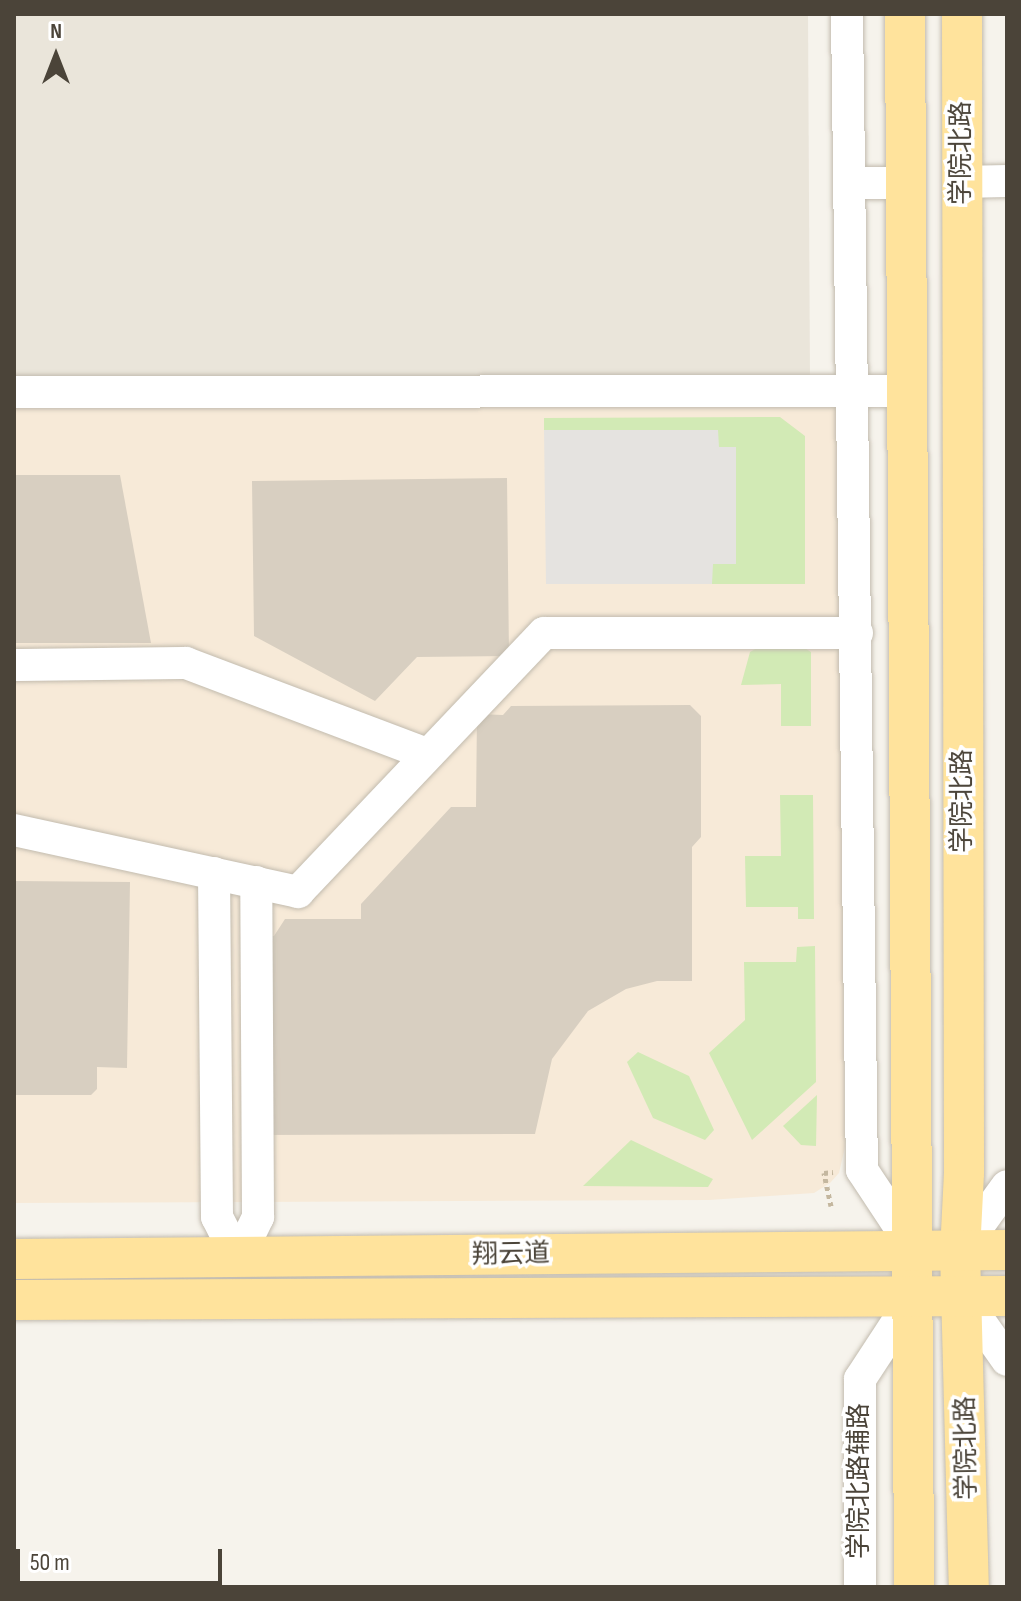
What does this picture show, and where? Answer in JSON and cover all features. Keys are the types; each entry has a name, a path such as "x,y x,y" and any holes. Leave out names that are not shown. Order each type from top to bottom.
{"main road":[{"name":"学院北路","path":"905,14 916,1251 914,1587"},
{"name":"学院北路","path":"962,14 964,1173 960,1251 969,1587"},
{"path":"906,183 961,182"},
{"name":"翔云道","path":"14,1259 1007,1250"},
{"name":"翔云道","path":"14,1300 1007,1296"}],"street":[{"path":"847,14 862,1170 916,1251"},
{"path":"961,182 1007,181"},
{"path":"849,183 906,183"},
{"path":"14,392 906,391"},
{"path":"14,830 298,892 424,753 544,633 857,633"},
{"path":"14,665 186,663 424,753"},
{"path":"214,873 217,1217 238,1258"},
{"path":"238,1258 258,1217 256,882"},
{"path":"960,1251 1007,1186"},
{"name":"学院北路辅路","path":"860,1587 860,1379 915,1295"},
{"path":"962,1296 1007,1360"}],"path":[{"path":"824,1173 831,1206"}],"shaded area":[{"path":"14,14 808,14 810,381 14,379"},
{"path":"14,379 838,381 845,1147 839,1173 830,1183 814,1193 709,1200 14,1203"},
{"path":"544,430 718,430 719,447 736,447 736,564 713,564 712,584 546,584"}],"green space":[{"path":"780,417 805,436 805,584 712,584 712,564 736,563 735,447 718,447 718,430 544,430 544,418"},
{"path":"764,644 800,645 811,652 811,726 781,726 781,684 741,685 750,652"},
{"path":"780,795 813,795 814,919 798,919 798,907 746,907 745,856 781,856"},
{"path":"815,946 816,1082 752,1140 709,1053 745,1020 744,962 796,962 797,947"},
{"path":"638,1052 689,1076 714,1130 705,1140 653,1118 627,1062"},
{"path":"817,1095 816,1146 801,1145 783,1126"},
{"path":"631,1140 713,1179 708,1187 583,1186"}],"building":[{"path":"14,475 120,475 151,643 14,643"},
{"path":"507,478 509,656 417,657 375,701 254,636 252,481"},
{"path":"690,705 701,716 701,837 692,847 692,981 657,981 626,989 588,1011 552,1059 535,1134 265,1135 265,936 274,936 285,919 361,919 361,904 451,807 476,807 477,714 503,715 511,706"},
{"path":"14,881 130,882 127,1068 97,1067 97,1089 91,1095 14,1095"}]}
